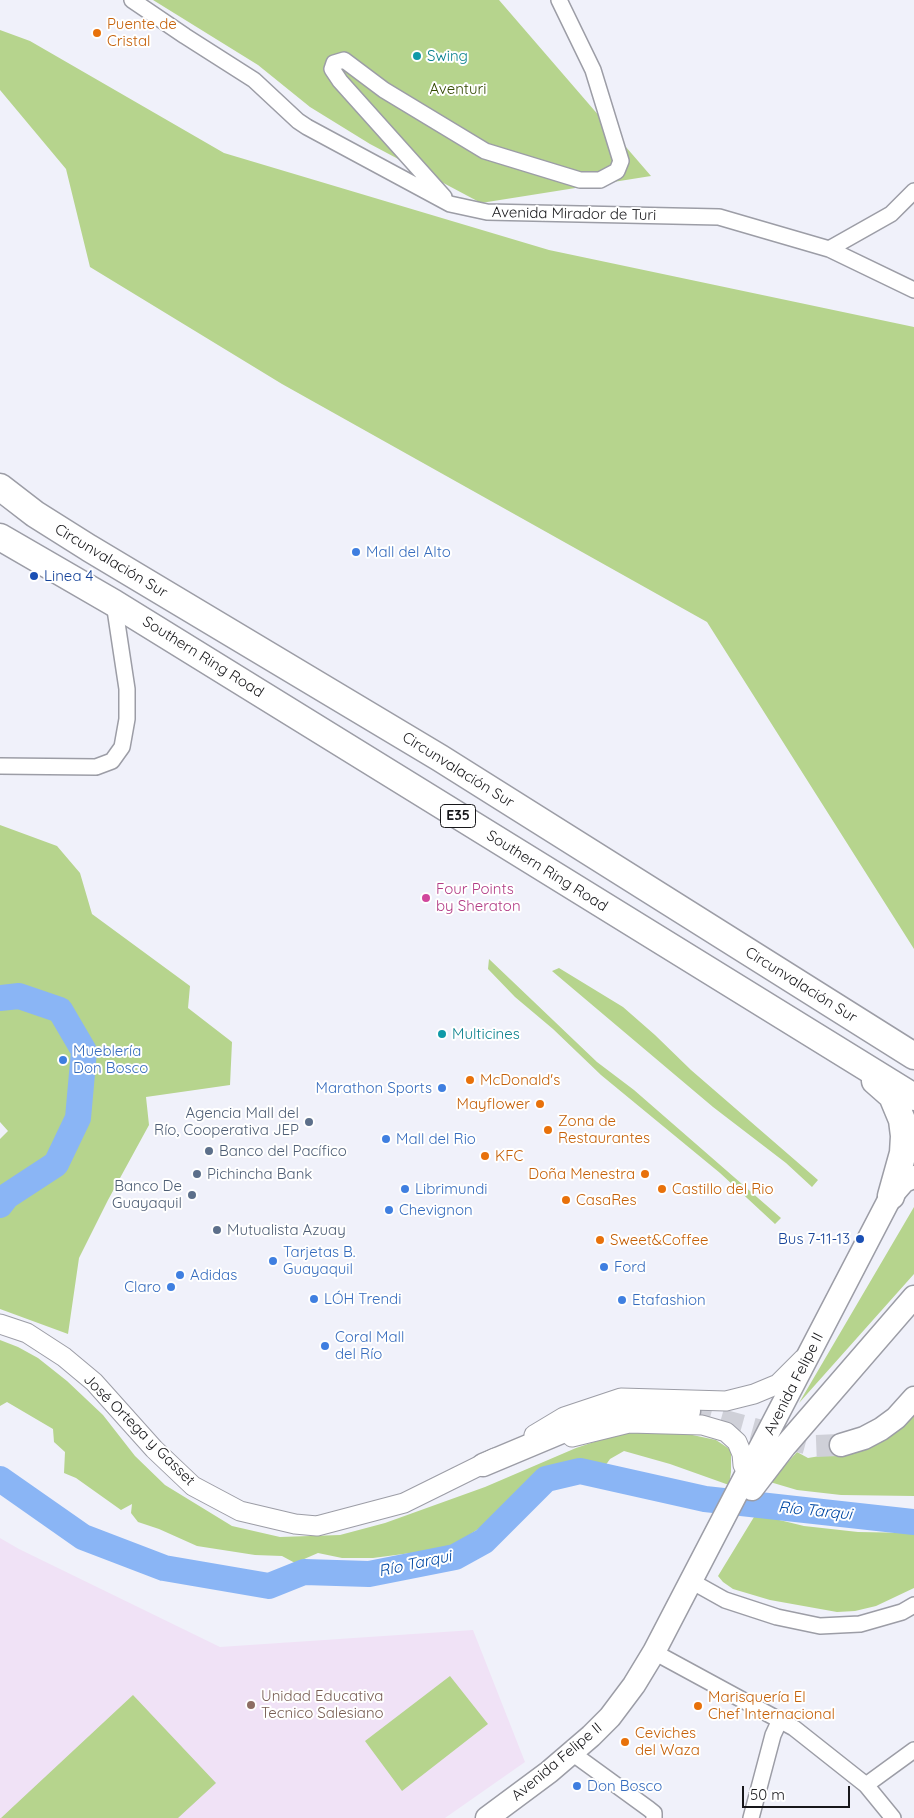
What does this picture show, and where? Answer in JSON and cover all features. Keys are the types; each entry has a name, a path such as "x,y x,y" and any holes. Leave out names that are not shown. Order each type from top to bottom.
{"highway":[{"name":"Circunvalación Sur","path":"0,487 24,506 89,548 440,758 914,1056"},
{"name":"Southern Ring Road","path":"0,537 114,603 914,1097"},
{"path":"834,1047 885,1088 892,1096 902,1120 903,1152 891,1196"}],"main road":[{"name":"Avenida Felipe II","path":"488,1818 572,1753 610,1717 634,1685 750,1478 811,1351 891,1196 904,1181 914,1177"},
{"name":"Avenida Felipe II","path":"750,1478 785,1446 914,1297"},
{"path":"841,1445 864,1438 881,1429 896,1418 914,1398"},
{"path":"483,1465 576,1426 607,1416 642,1411 689,1411"}],"street":[{"name":"Avenida Mirador de Turi","path":"132,0 254,80 307,127 450,204 487,212 719,217 829,249 913,289"},
{"path":"450,204 340,82 332,69 334,63 344,60 384,90 485,151 580,180 600,180 617,171 621,161 593,70 559,0"},
{"path":"829,249 891,214 914,191"},
{"path":"0,766 96,767 112,761 122,747 127,719 127,689 114,603"},
{"name":"José Ortega y Gasset","path":"0,1324 27,1333 64,1357 94,1382 154,1449 193,1486 240,1511 295,1524 317,1526 404,1503 483,1465 526,1448 629,1423 702,1425 726,1432 737,1442 742,1454 743,1465 750,1478"},
{"name":"José Ortega y Gasset","path":"483,1465 564,1418 621,1398 726,1401 754,1394 778,1384 811,1351"},
{"path":"694,1576 725,1600 777,1616 820,1626 860,1624 902,1612 914,1605"},
{"path":"654,1652 794,1728 866,1785 893,1818"},
{"path":"751,1818 773,1735 780,1720"},
{"path":"866,1785 914,1750"},
{"path":"572,1753 649,1809 654,1813 654,1818"}],"shaded area":[{"name":"Unidad Educativa Tecnico Salesiano","path":"0,1538 220,1647 473,1630 525,1762 445,1818 0,1818"}],"green space":[{"name":"Aventuri","path":"153,0 499,0 651,176 481,203 370,144 310,107 258,65"},
{"path":"0,30 30,41 224,153 549,250 914,327 914,949 707,622 282,384 90,267 66,169 0,90"},
{"path":"0,825 57,846 80,873 92,914 190,986 188,1008 232,1042 230,1085 146,1097 149,1125 79,1258 68,1334 0,1309 0,1139 8,1131 0,1122"},
{"path":"489,959 597,1062 634,1090 781,1218 775,1224 720,1173 601,1075 553,1029 515,997 488,969"},
{"path":"559,968 623,1007 691,1070 818,1180 812,1187 786,1163 713,1107 552,971"},
{"path":"914,1207 914,1274 799,1403"},
{"path":"0,1340 38,1358 67,1381 103,1415 135,1456 165,1485 232,1526 280,1537 340,1535 385,1523 485,1487 576,1448 624,1432 683,1433 716,1440 731,1450 729,1485 670,1464 624,1451 610,1459 593,1483 528,1486 490,1521 453,1546 373,1558 342,1558 318,1553 295,1563 282,1556 255,1555 197,1546 138,1522 131,1513 132,1504 121,1510 76,1478 64,1473 65,1452 54,1442 53,1429 7,1402 0,1406"},
{"path":"914,1408 914,1496 841,1495 797,1490 770,1482 797,1452 808,1458 838,1453"},
{"path":"754,1517 767,1517 804,1526 858,1532 914,1533 914,1588 876,1606 855,1611 837,1612 770,1600 733,1589 718,1576"},
{"path":"450,1676 488,1724 402,1791 365,1741"},
{"path":"133,1695 216,1783 178,1818 1,1818"}],"waterway":[{"name":"Río Tarqui","path":"0,998 19,996 60,1010 84,1051 78,1118 56,1164 7,1196 0,1205"},
{"name":"Río Tarqui","path":"0,1479 83,1537 164,1568 269,1586 304,1572 369,1574 455,1557 484,1541 546,1479 580,1471 705,1499 914,1522"}],"tunnel":[{"path":"689,1411 816,1446 841,1445"}],"place":[{"name":"Puente de Cristal","path":"97,33"},
{"name":"Swing","path":"417,56"},
{"name":"Mall del Alto","path":"356,552"},
{"name":"Linea 4","path":"34,576"},
{"name":"Four Points by Sheraton","path":"426,898"},
{"name":"Multicines","path":"442,1034"},
{"name":"Mueblería Don Bosco","path":"63,1060"},
{"name":"McDonald's","path":"470,1080"},
{"name":"Marathon Sports","path":"442,1088"},
{"name":"Mayflower","path":"540,1104"},
{"name":"Agencia Mall del Río, Cooperativa JEP","path":"309,1122"},
{"name":"Zona de Restaurantes","path":"548,1130"},
{"name":"Mall del Rio","path":"386,1139"},
{"name":"Banco del Pacífico","path":"209,1151"},
{"name":"KFC","path":"485,1156"},
{"name":"Pichincha Bank","path":"197,1174"},
{"name":"Doña Menestra","path":"645,1174"},
{"name":"Librimundi","path":"405,1189"},
{"name":"Castillo del Rio","path":"662,1189"},
{"name":"Banco De Guayaquil","path":"192,1195"},
{"name":"CasaRes","path":"566,1200"},
{"name":"Chevignon","path":"389,1210"},
{"name":"Mutualista Azuay","path":"217,1230"},
{"name":"Bus 7-11-13","path":"860,1239"},
{"name":"Sweet&Coffee","path":"600,1240"},
{"name":"Tarjetas B. Guayaquil","path":"273,1261"},
{"name":"Ford","path":"604,1267"},
{"name":"Adidas","path":"180,1275"},
{"name":"Claro","path":"171,1287"},
{"name":"LÓH Trendi","path":"314,1299"},
{"name":"Etafashion","path":"622,1300"},
{"name":"Coral Mall del Río","path":"325,1346"},
{"name":"Unidad Educativa Tecnico Salesiano","path":"251,1705"},
{"name":"Marisquería El Chef Internacional","path":"698,1706"},
{"name":"Ceviches del Waza","path":"625,1742"},
{"name":"Don Bosco","path":"577,1786"}]}
